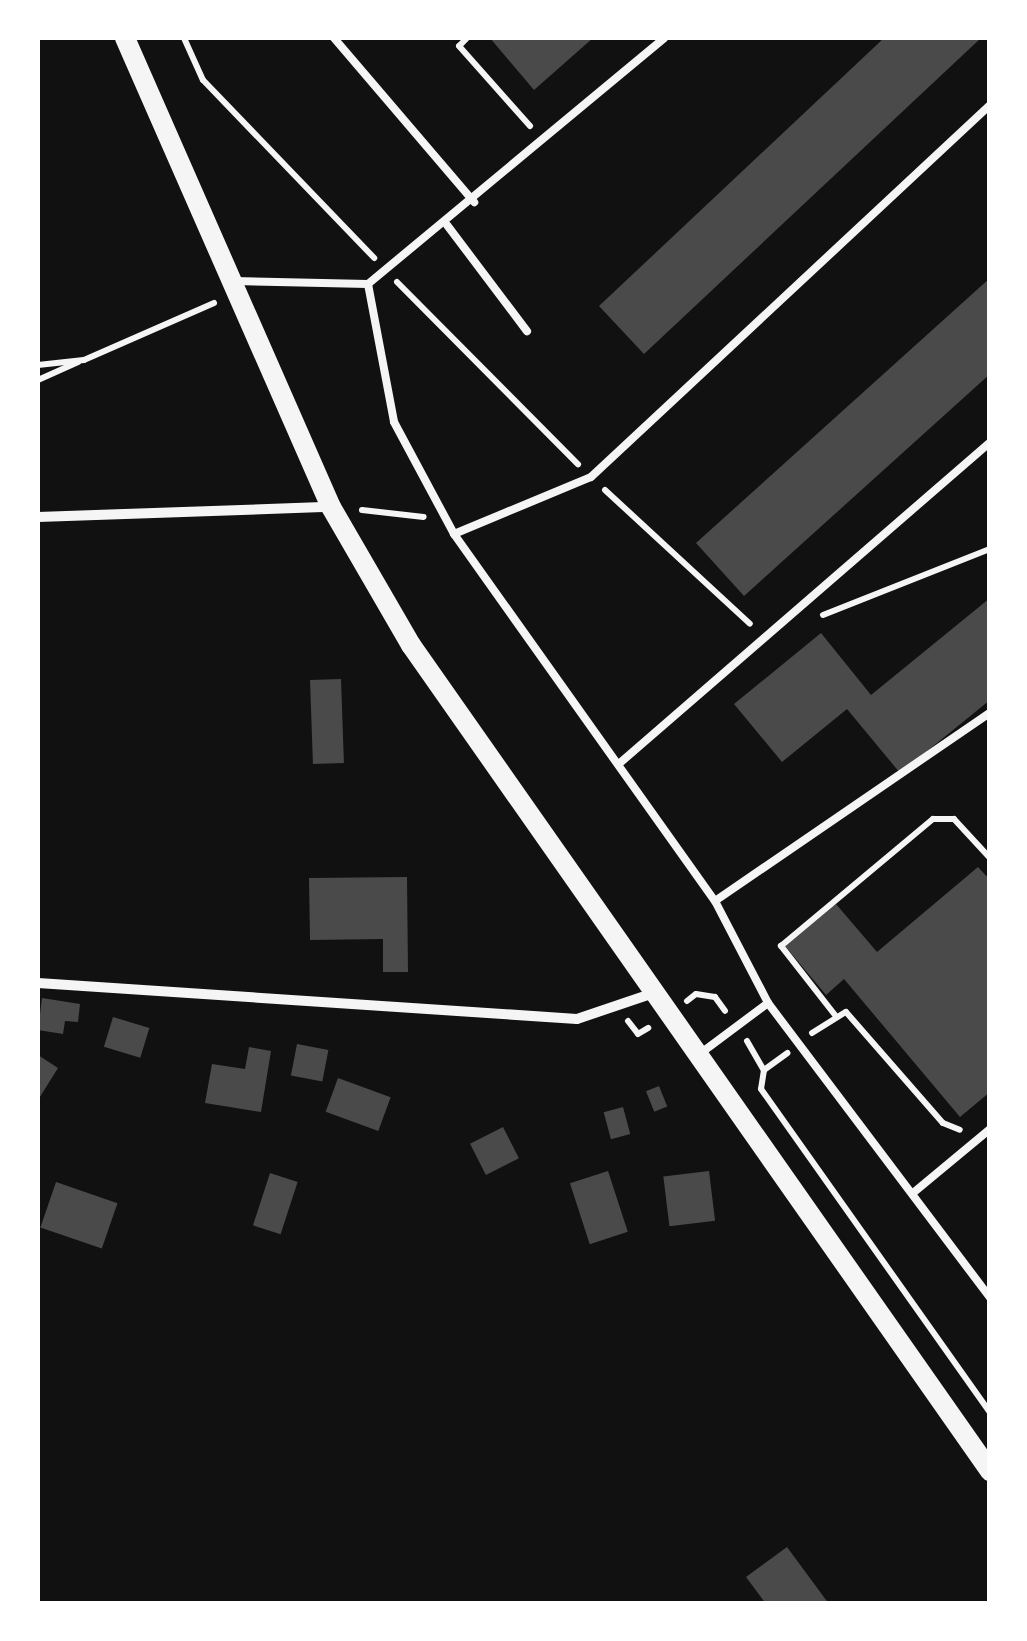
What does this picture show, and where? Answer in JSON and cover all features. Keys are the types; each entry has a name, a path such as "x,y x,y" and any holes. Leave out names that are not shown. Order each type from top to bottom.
{"main road":[{"path":"124,38 331,507 411,645 990,1471"}],"street":[{"path":"38,517 331,507"},
{"path":"38,983 577,1019 654,992"}],"lane":[{"path":"334,38 474,202"},
{"path":"234,287 368,284 474,202 664,38"},
{"path":"454,534 592,477 990,105"},
{"path":"446,225 526,331"},
{"path":"368,284 394,422 454,534 621,762 715,901 768,1003 990,1298"},
{"path":"621,762 990,442"},
{"path":"715,901 990,713"},
{"path":"698,1056 768,1003"},
{"path":"914,1193 990,1129"}],"path":[{"path":"184,38 203,80 386,271 592,477 765,638"},
{"path":"467,38 459,46 544,141"},
{"path":"38,380 234,287"},
{"path":"38,365 84,360"},
{"path":"331,507 449,520"},
{"path":"816,618 990,549"},
{"path":"973,1123 955,1131 943,1122 854,1018 835,1014 781,949 933,819 954,819 990,858"}],"building":[{"path":"490,38 593,38 534,90"},
{"path":"884,38 981,38 644,354 599,306"},
{"path":"990,278 990,374 744,596 696,543"},
{"path":"990,598 990,700 900,773 847,709 782,762 734,704 821,633 871,695"},
{"path":"341,679 344,763 313,764 310,680"},
{"path":"978,867 990,880 990,1092 960,1117 844,979 826,995 785,946 836,904 877,952"},
{"path":"407,877 408,972 383,972 383,939 310,940 309,878"},
{"path":"42,998 80,1004 78,1022 65,1021 63,1034 38,1030"},
{"path":"113,1017 149,1028 140,1058 104,1047"},
{"path":"297,1044 328,1050 322,1082 291,1075"},
{"path":"249,1047 271,1051 261,1112 205,1103 212,1064 245,1069"},
{"path":"38,1055 58,1068 38,1100"},
{"path":"338,1078 391,1097 378,1131 326,1112"},
{"path":"659,1086 667,1106 654,1112 646,1091"},
{"path":"623,1107 630,1134 611,1139 604,1112"},
{"path":"503,1127 519,1158 486,1175 470,1144"},
{"path":"608,1171 628,1232 590,1244 570,1183"},
{"path":"709,1171 715,1221 669,1226 663,1177"},
{"path":"270,1173 298,1182 281,1234 253,1225"},
{"path":"56,1182 117,1203 102,1249 40,1227"},
{"path":"787,1547 829,1604 766,1604 746,1577"}]}
